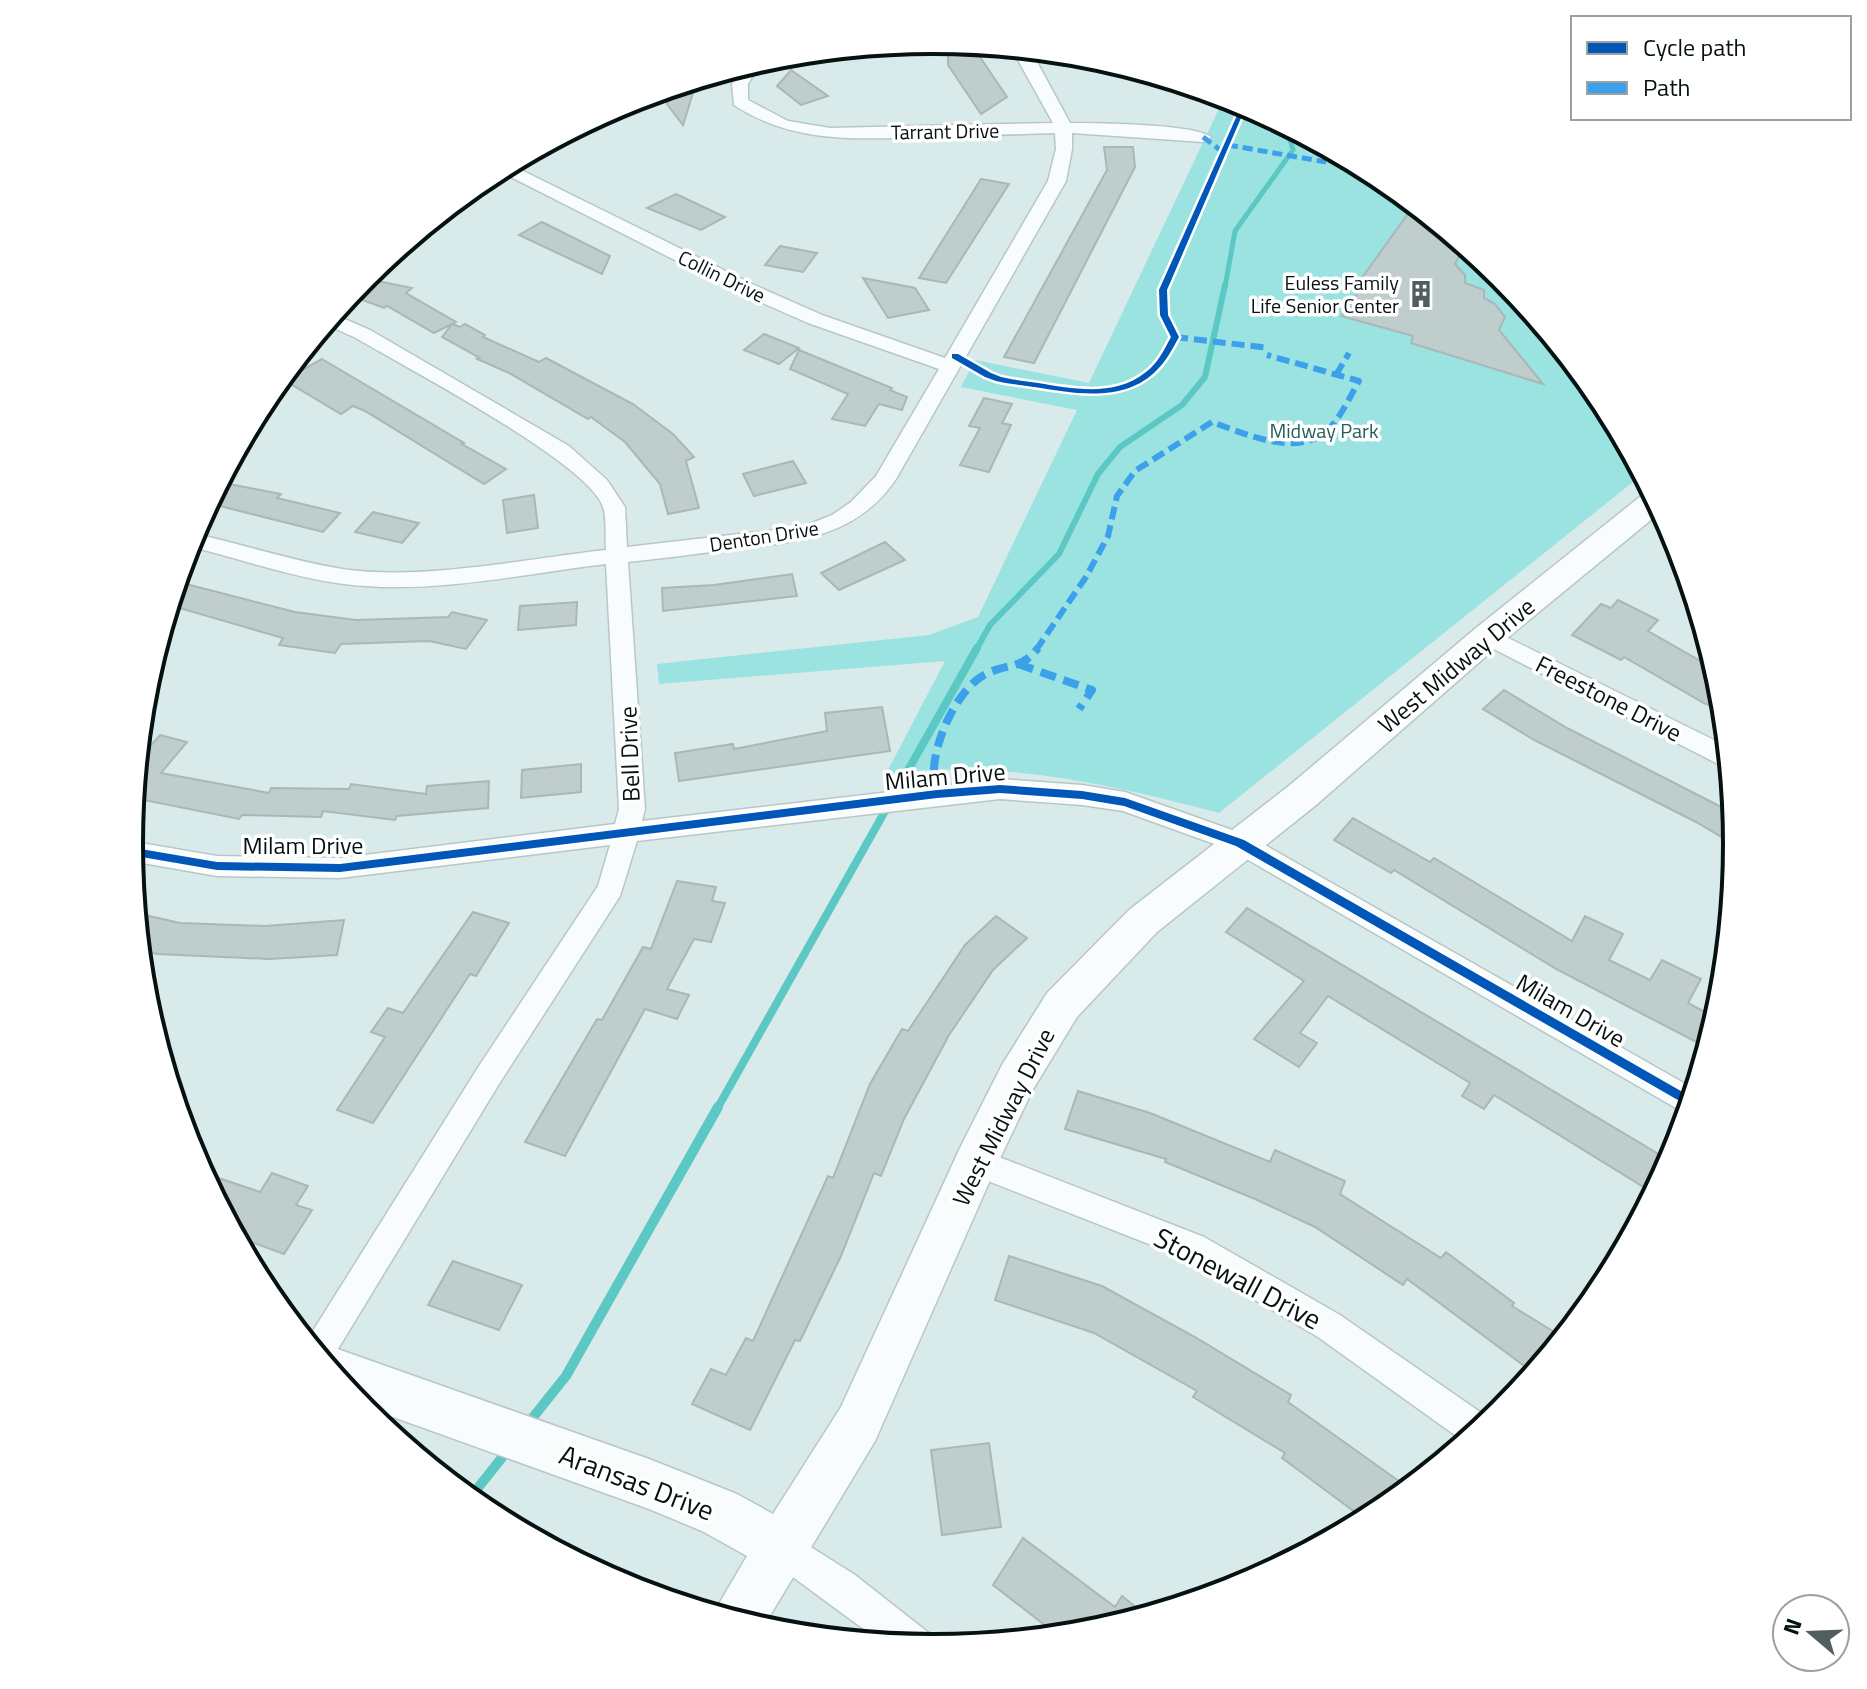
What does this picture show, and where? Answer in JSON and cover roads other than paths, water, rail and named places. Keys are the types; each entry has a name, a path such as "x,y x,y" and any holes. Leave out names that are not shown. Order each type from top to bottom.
{"street":[{"path":"1029,60 1062,117 1065,128"},
{"name":"Tarrant Drive","path":"742,78 737,91 740,102 768,119 807,130 854,134 1065,128 1153,131 1203,137"},
{"name":"Denton Drive","path":"203,542 342,576 425,578 804,534 850,515 870,500 885,479 1057,181 1064,161 1065,128"},
{"name":"Collin Drive","path":"516,174 745,288 815,319 950,366"},
{"name":"Bell Drive","path":"323,1346 489,1075 611,889 632,809 614,507 600,485 562,451 363,334 339,323"},
{"name":"West Midway Drive","path":"743,1611 858,1424 976,1162 1017,1078 1062,1005 1143,921 1303,795 1488,636 1647,507"},
{"name":"Freestone Drive","path":"1488,636 1718,752"},
{"name":"Milam Drive","path":"143,853 217,866 340,868 927,795 1000,789 1082,795 1125,802 1240,843 1682,1098"},
{"name":"Stonewall Drive","path":"976,1162 1193,1247 1329,1326 1470,1425"},
{"name":"Aransas Drive","path":"350,1377 719,1512 784,1548 900,1634"}],"waterway":[{"path":"1225,287 1235,231 1293,150 1290,140"},
{"path":"976,650 990,625 1059,554 1098,474 1120,447 1182,405 1205,377 1225,285"},
{"path":"717,1109 977,648"},
{"path":"526,1426 566,1376 718,1107"},
{"path":"477,1490 508,1450"}],"place":[{"name":"Euless Family Life Senior Center","path":"1421,294"}],"park label":[{"name":"Midway Park","path":"1324,430"}]}
